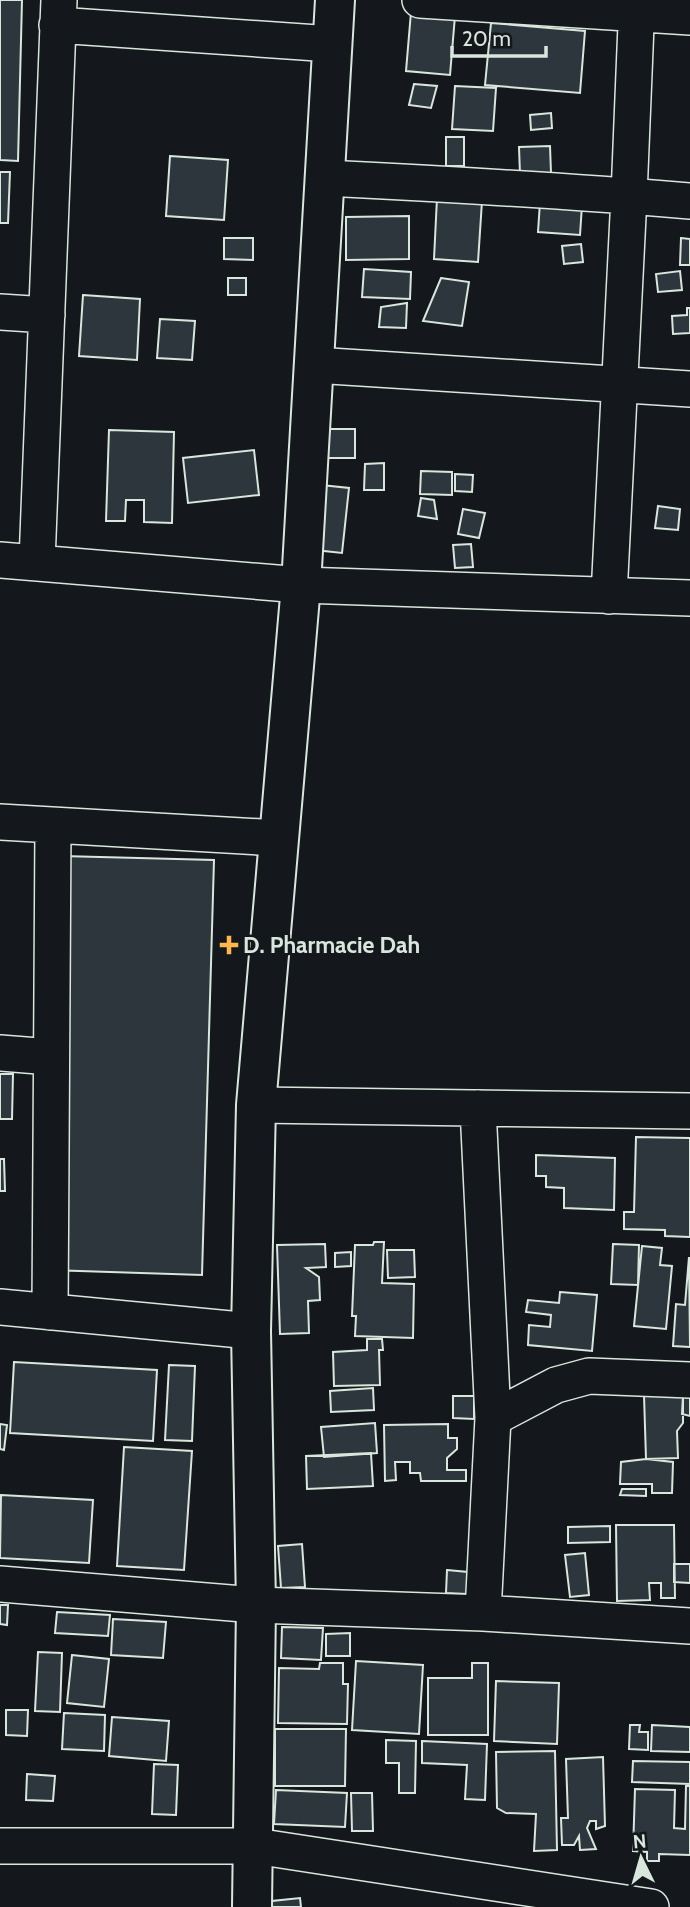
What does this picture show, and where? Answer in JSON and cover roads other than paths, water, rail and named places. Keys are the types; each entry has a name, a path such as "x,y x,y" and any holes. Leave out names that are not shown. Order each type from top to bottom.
{"main road":[{"path":"252,1907 255,1846 256,1605 251,1331 256,1105 301,585 335,0"}],"street":[{"path":"420,0 636,8 690,18"},
{"path":"609,596 636,8"},
{"path":"37,562 58,13 332,44"},
{"path":"325,178 690,201"},
{"path":"0,312 47,315"},
{"path":"314,365 690,388"},
{"path":"0,560 301,585 690,598"},
{"path":"0,822 278,838"},
{"path":"50,1312 53,826"},
{"path":"0,1053 51,1057"},
{"path":"256,1105 690,1111"},
{"path":"478,1108 494,1418 483,1613"},
{"path":"0,1307 251,1331"},
{"path":"494,1418 556,1385 589,1376 690,1380"},
{"path":"0,1584 256,1605 483,1613 690,1626"},
{"path":"0,1846 255,1846 481,1895 650,1907"}],"place":[{"name":"D. Pharmacie Dah","path":"229,945"}]}
